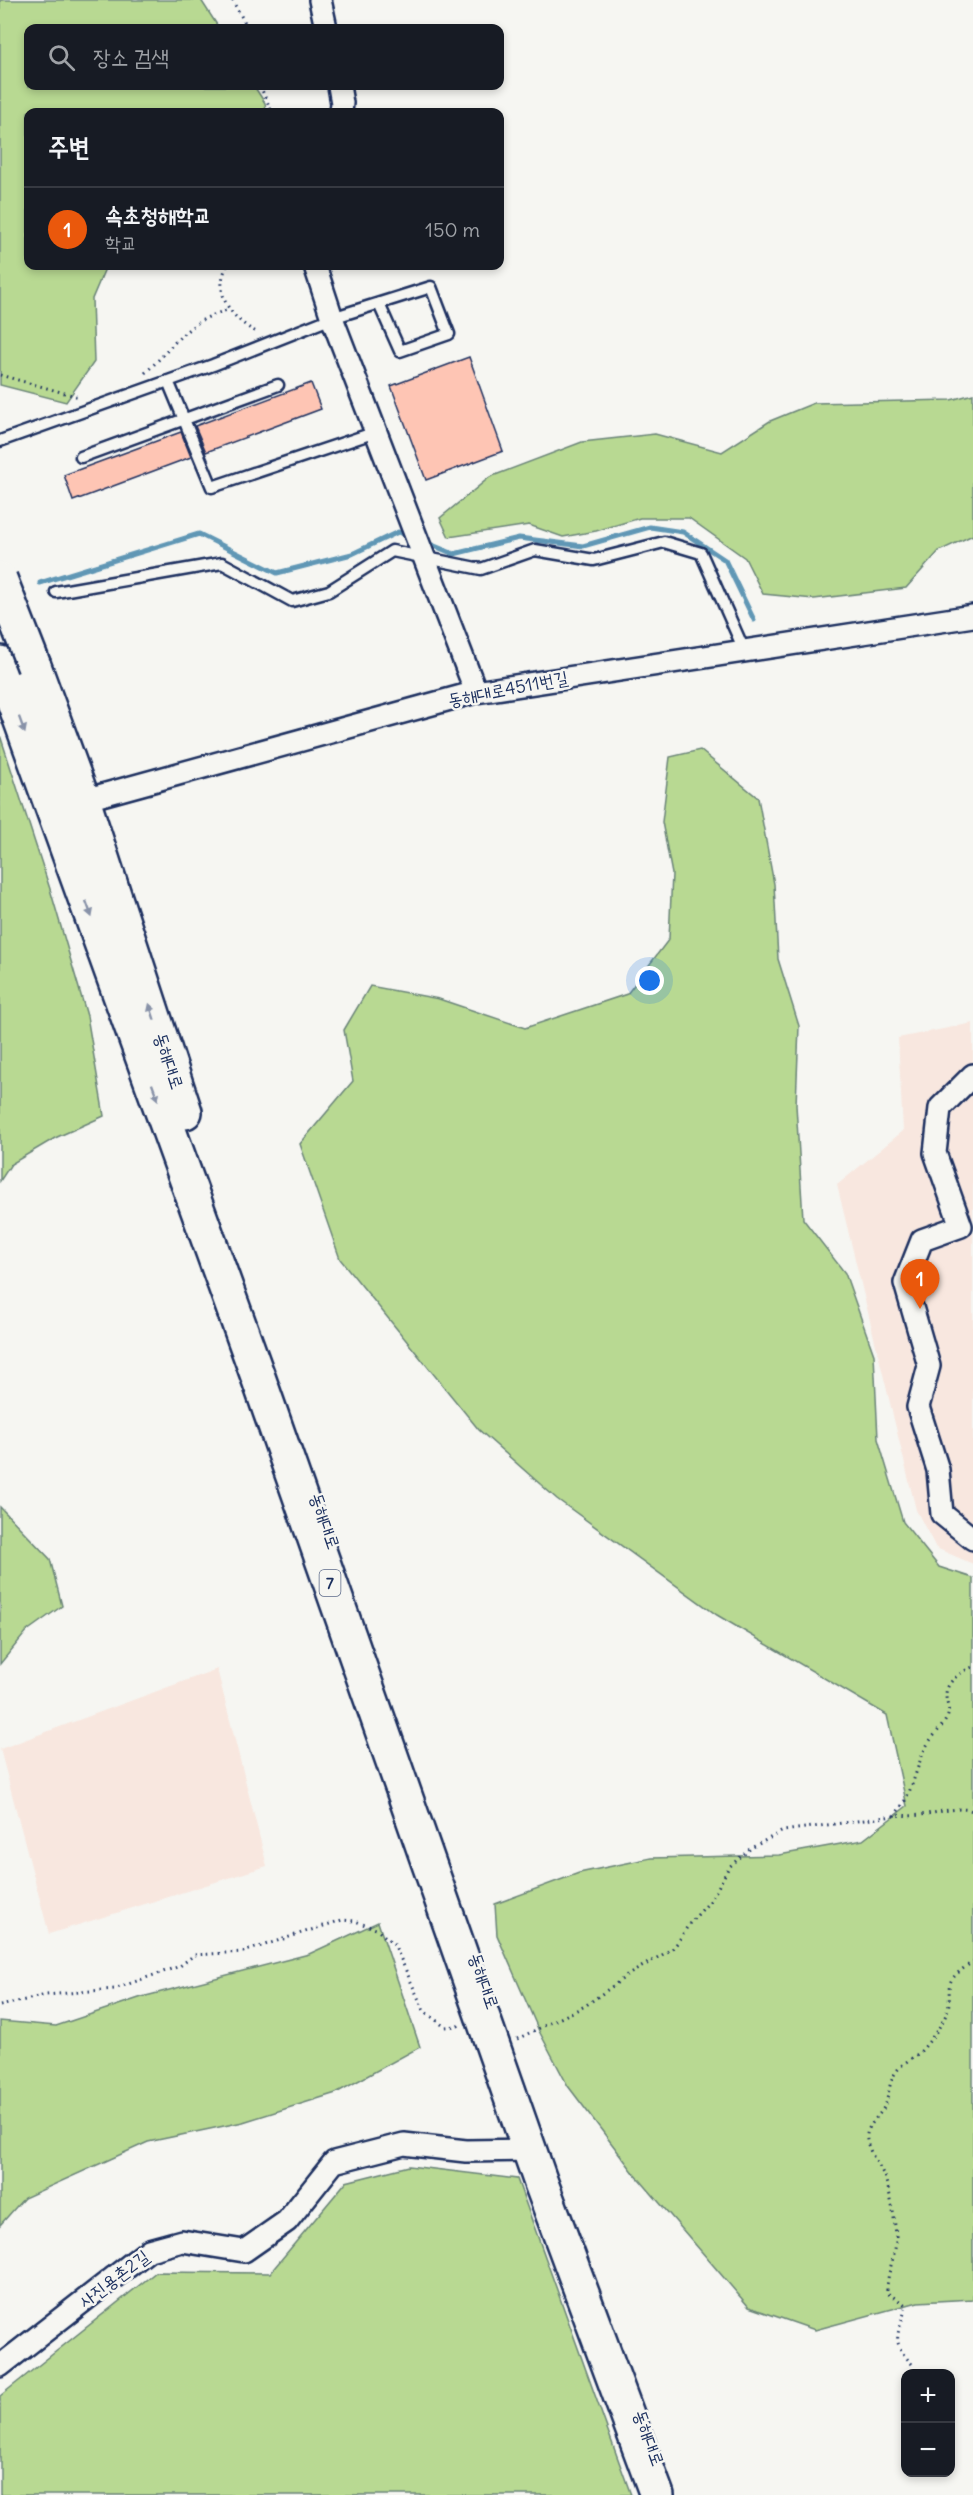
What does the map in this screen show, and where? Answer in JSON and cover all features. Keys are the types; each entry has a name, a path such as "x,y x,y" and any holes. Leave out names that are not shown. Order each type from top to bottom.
{"main road":[{"name":"동해대로","path":"0,579 12,666 68,805 232,1252 548,2166 670,2495"},
{"name":"동해대로","path":"68,805 257,1374 478,2006 657,2495"}],"street":[{"path":"320,0 325,24"},
{"path":"340,90 341,108"},
{"path":"316,270 332,318 476,692"},
{"name":"동해대로4511번길","path":"68,805 476,692 973,616"},
{"path":"973,1075 940,1108 935,1153 962,1226 922,1240 905,1283 929,1366 918,1407 938,1470 942,1514 973,1539"},
{"name":"사진용촌2길","path":"0,2366 149,2250 182,2241 244,2251 287,2221 334,2162 404,2144 466,2151 530,2150"}],"lane":[{"path":"0,441 168,381 332,318 431,287 449,334 400,351 379,304"},
{"path":"168,381 212,487 376,432"},
{"path":"81,457 278,385"},
{"path":"56,592 222,563 292,601 329,591 392,551 481,569 535,550 594,560 664,542 701,553 744,650"}],"path":[{"path":"232,0 246,24"},
{"path":"262,90 270,108"},
{"path":"226,270 223,278 228,310 242,324 273,342"},
{"path":"141,377 189,329 206,316 228,310"},
{"path":"0,375 82,398"},
{"path":"894,1816 909,1796 925,1748 946,1718 949,1709 945,1694 948,1686 962,1673 973,1667"},
{"path":"506,2044 585,2006 628,1975 672,1949 689,1924 711,1900 729,1867 751,1848 783,1831 894,1816 914,1817 962,1808 973,1811"},
{"path":"0,2006 46,1995 114,1989 180,1966 194,1955 243,1952 342,1920 355,1921 376,1929 394,1944 424,2011 445,2027 458,2026 478,2006"},
{"path":"912,2364 899,2350 897,2341 906,2305 887,2293 886,2280 895,2254 894,2219 884,2177 870,2150 867,2137 869,2129 886,2102 896,2072 927,2044 944,2019 948,2006 949,1982 955,1974 973,1962"}],"shaded area":[{"path":"973,1023 973,1564 936,1548 916,1510 837,1185 903,1131 898,1038"},
{"path":"217,1669 267,1866 49,1934 0,1749"}],"green space":[{"path":"0,0 201,0 216,24 24,24 24,90 257,90 266,108 24,108 24,270 104,270 92,299 94,362 66,402 0,385"},
{"path":"973,394 973,535 939,551 906,588 814,599 763,594 745,558 689,518 640,518 596,531 563,537 529,525 449,537 440,518 490,477 582,442 655,434 722,452 770,421 814,403 951,400"},
{"path":"0,735 50,889 87,1016 104,1116 55,1138 11,1164 0,1181"},
{"path":"700,750 758,798 774,884 778,959 799,1026 796,1105 803,1219 845,1273 874,1355 878,1439 903,1522 939,1567 973,1578 973,2299 918,2302 815,2330 749,2307 634,2173 568,2086 539,2031 497,1935 495,1904 579,1873 651,1858 779,1855 863,1840 907,1806 887,1715 717,1615 557,1499 479,1430 340,1259 300,1144 353,1081 344,1030 370,986 439,999 525,1028 627,994 669,939 672,874 662,822 670,757"},
{"path":"0,1507 50,1559 62,1606 27,1631 0,1664"},
{"path":"378,1922 420,2047 336,2093 243,2122 148,2142 24,2198 0,2225 0,2021 56,2026 142,1997 309,1954"},
{"path":"409,2166 517,2179 631,2495 0,2495 0,2396 156,2272 270,2273 346,2182"}],"building":[{"path":"469,357 503,451 426,480 391,386"},
{"path":"311,383 321,409 206,452 195,426"},
{"path":"181,432 191,457 73,501 64,475"}],"waterway":[{"path":"425,542 454,554 519,538 583,546 650,527 683,532 725,560 754,620"},
{"path":"40,583 199,534 277,573 352,554 398,532 408,536"}],"place":[{"name":"속초청해학교","path":"920,1309"}]}
